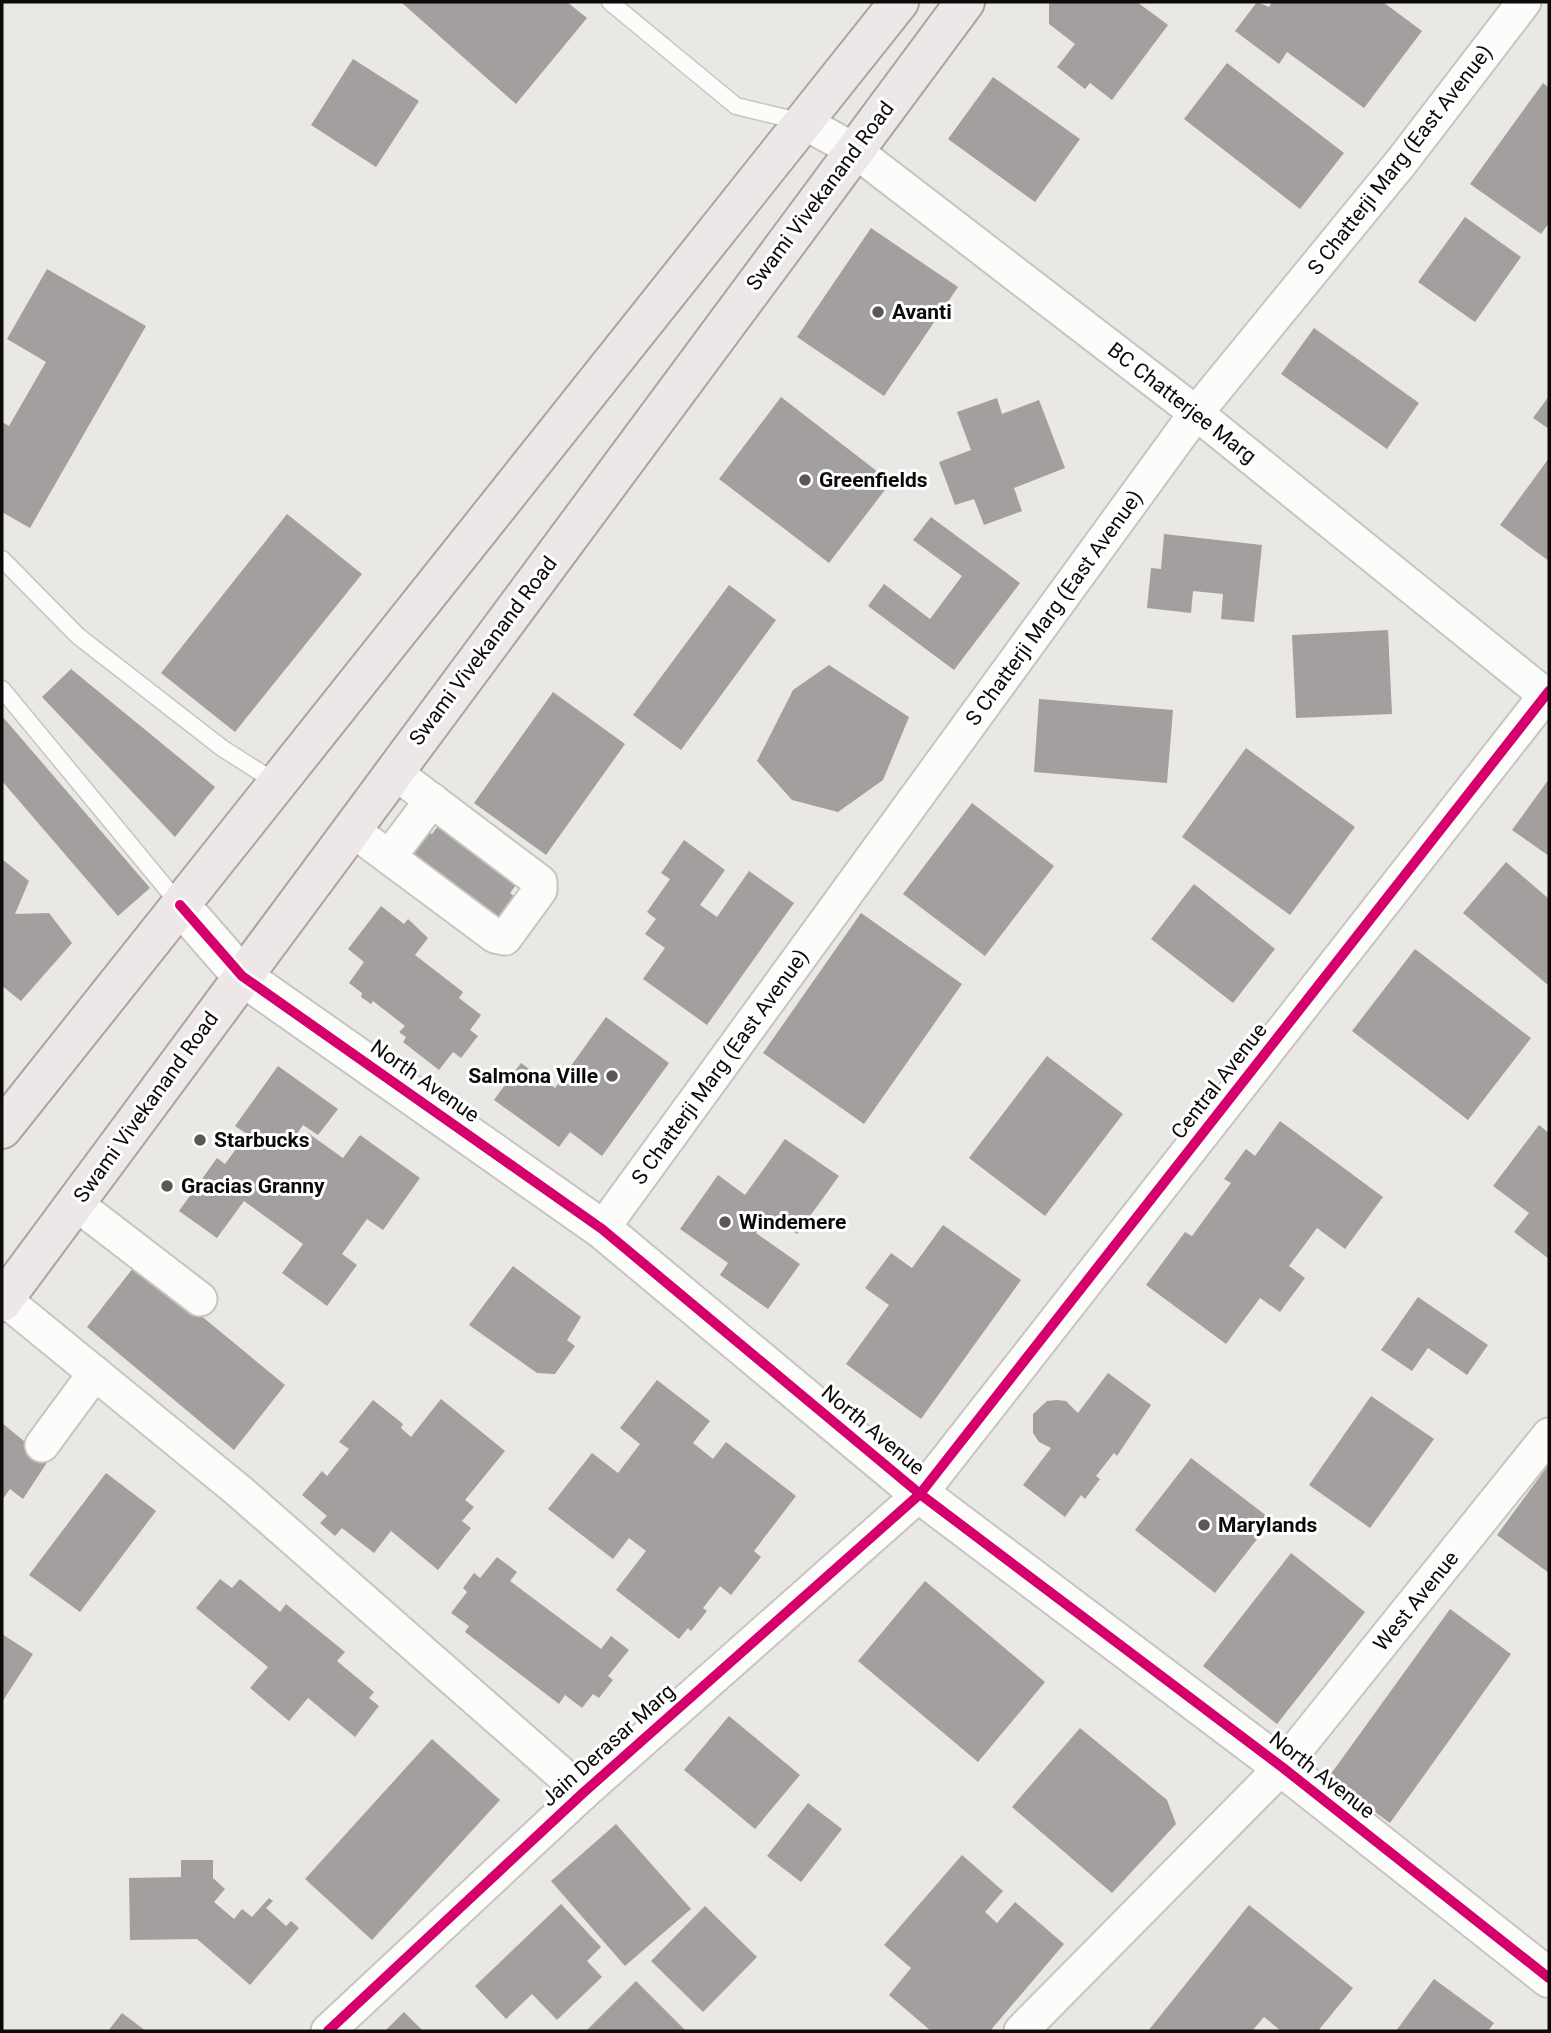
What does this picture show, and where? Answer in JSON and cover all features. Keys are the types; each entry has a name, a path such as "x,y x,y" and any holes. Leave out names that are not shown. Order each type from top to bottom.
{"main road":[{"path":"2,1129 899,2"},
{"name":"Swami Vivekanand Road","path":"3,1300 965,2"}],"street":[{"name":"S Chatterji Marg (East Avenue)","path":"602,1229 1196,413 1403,160 1524,2"},
{"name":"BC Chatterjee Marg","path":"805,122 854,150 1196,413 1548,695"},
{"name":"Central Avenue","path":"920,1494 1548,695"},
{"path":"351,829 495,936 505,938 540,891 542,884 394,771"},
{"path":"389,857 432,800"},
{"name":"North Avenue","path":"180,905 242,976 602,1229 920,1494 1282,1766 1549,1978"},
{"path":"75,1203 200,1299"},
{"path":"3,1300 94,1373 216,1455 583,1793"},
{"path":"42,1445 94,1373"},
{"name":"West Avenue","path":"1021,2031 1282,1766 1549,1435"},
{"name":"Jain Derasar Marg","path":"328,2031 583,1793 920,1494"}],"lane":[{"path":"610,2 736,106 805,122"},
{"path":"2,559 78,636 222,748 277,783"},
{"path":"2,690 180,905"}],"building":[{"path":"401,2 567,2 587,18 516,104"},
{"path":"1049,2 1137,2 1168,25 1112,100 1090,83 1085,89 1057,67 1075,44 1049,24"},
{"path":"1257,2 1269,7 1272,2 1383,2 1422,31 1364,108 1287,52 1279,64 1235,31"},
{"path":"353,59 419,101 376,167 311,125"},
{"path":"1227,63 1344,153 1300,209 1184,119"},
{"path":"993,77 1080,139 1035,202 948,139"},
{"path":"1543,83 1549,88 1549,223 1541,234 1470,184"},
{"path":"1465,217 1521,257 1475,322 1418,282"},
{"name":"Avanti","path":"871,228 958,287 884,396 797,337"},
{"path":"47,269 146,326 30,528 2,512 2,422 9,426 46,362 7,339"},
{"path":"1314,328 1419,403 1387,449 1281,374"},
{"path":"1549,396 1549,429 1533,418"},
{"name":"Greenfields","path":"781,397 891,482 829,563 719,479"},
{"path":"997,398 1002,414 1039,400 1065,468 1014,488 1022,511 984,525 974,499 955,505 939,462 971,450 957,412"},
{"path":"1549,458 1549,561 1500,525"},
{"path":"287,514 362,574 235,732 161,673"},
{"path":"931,517 1020,583 954,670 868,606 884,584 930,619 962,576 913,540"},
{"path":"1164,534 1262,545 1254,622 1221,619 1223,594 1193,591 1191,613 1147,608 1151,568 1161,569"},
{"path":"729,585 776,620 681,750 633,715"},
{"path":"1388,630 1392,714 1296,718 1292,635"},
{"path":"829,665 909,717 883,780 838,812 792,800 757,761 793,690"},
{"path":"71,669 215,787 175,837 42,697"},
{"path":"553,692 625,744 546,855 474,803"},
{"path":"1039,699 1173,710 1167,783 1034,772"},
{"path":"2,716 150,888 118,916 2,781"},
{"path":"1246,748 1355,827 1290,915 1182,837"},
{"path":"1549,779 1549,856 1512,830"},
{"path":"972,803 1054,866 985,956 903,894"},
{"path":"445,817 522,877 510,893 522,903 501,932 401,857 423,828 432,834"},
{"path":"684,840 725,870 700,905 717,917 749,871 794,903 707,1025 643,979 665,948 645,934 656,919 647,912 670,879 661,873"},
{"path":"2,859 29,881 15,914 49,913 72,943 21,1001 2,986"},
{"path":"1506,862 1549,899 1549,986 1463,913"},
{"path":"1194,884 1275,949 1233,1003 1151,939"},
{"path":"381,906 404,924 408,919 428,938 415,955 463,992 459,998 481,1015 470,1030 478,1036 461,1058 453,1052 439,1070 403,1042 406,1037 399,1032 405,1026 373,1001 371,1004 361,997 362,993 349,983 364,962 348,949"},
{"path":"861,913 962,984 864,1124 763,1053"},
{"path":"1415,949 1531,1038 1468,1120 1352,1031"},
{"name":"Salmona Ville","path":"606,1017 669,1063 602,1156 570,1132 559,1147 494,1100 521,1063 555,1088"},
{"path":"1047,1056 1123,1114 1045,1216 969,1158"},
{"path":"278,1066 338,1109 318,1135 303,1125 290,1144 296,1149 308,1133 343,1158 360,1135 420,1178 383,1230 367,1219 342,1254 357,1265 327,1306 282,1273 303,1244 244,1201 217,1238 179,1211 217,1158 225,1164 247,1134 235,1126"},
{"path":"1280,1121 1383,1197 1345,1249 1317,1228 1289,1266 1305,1278 1280,1312 1260,1298 1226,1344 1146,1285 1185,1232 1192,1236 1231,1183 1224,1179 1246,1149 1255,1156"},
{"path":"1539,1125 1549,1133 1549,1259 1514,1232 1529,1213 1493,1186"},
{"name":"Windemere","path":"785,1139 839,1176 797,1234 770,1215 756,1233 800,1264 768,1309 720,1275 728,1263 680,1229 718,1175 745,1195"},
{"path":"943,1225 1021,1280 921,1419 846,1364 889,1305 865,1288 891,1253 912,1268"},
{"path":"137,1263 285,1385 234,1450 87,1327"},
{"path":"513,1266 581,1317 567,1340 575,1346 555,1374 537,1373 469,1325"},
{"path":"1418,1297 1488,1345 1467,1375 1428,1348 1412,1371 1381,1350"},
{"path":"1108,1373 1151,1405 1117,1456 1114,1453 1096,1476 1100,1479 1085,1499 1081,1495 1065,1517 1023,1485 1051,1448 1039,1442 1033,1433 1033,1414 1047,1401 1057,1400 1066,1401 1078,1413"},
{"path":"657,1380 710,1421 693,1443 713,1459 726,1442 796,1496 754,1551 761,1557 731,1595 720,1586 703,1608 707,1611 691,1631 688,1628 679,1639 616,1590 646,1551 629,1538 613,1559 548,1509 592,1453 618,1473 640,1444 620,1428"},
{"path":"1371,1396 1434,1439 1370,1528 1309,1485"},
{"path":"441,1399 505,1451 465,1500 474,1507 462,1521 471,1528 438,1570 391,1531 374,1553 342,1528 335,1536 320,1523 327,1516 302,1495 322,1471 327,1476 349,1449 339,1442 373,1400 403,1424 401,1428 411,1437"},
{"path":"2,1423 48,1461 23,1499 10,1489 2,1500"},
{"name":"Marylands","path":"1191,1458 1272,1520 1215,1593 1135,1530"},
{"path":"1549,1464 1549,1573 1497,1535"},
{"path":"106,1473 156,1511 80,1612 29,1575"},
{"path":"1291,1553 1365,1612 1277,1724 1203,1666"},
{"path":"497,1557 517,1572 510,1581 601,1649 611,1636 629,1650 608,1676 613,1680 599,1698 593,1694 582,1708 565,1695 559,1704 465,1632 469,1626 451,1613 467,1592 463,1588 474,1573 480,1578"},
{"path":"220,1579 232,1588 240,1579 280,1612 286,1604 345,1652 337,1661 374,1692 369,1698 379,1706 355,1737 308,1698 289,1721 250,1688 268,1667 196,1608"},
{"path":"925,1581 1045,1682 978,1762 858,1661"},
{"path":"1450,1609 1511,1654 1390,1823 1328,1778"},
{"path":"2,1634 33,1654 2,1702"},
{"path":"729,1716 800,1775 755,1829 684,1770"},
{"path":"1080,1728 1167,1800 1176,1824 1112,1893 1012,1807"},
{"path":"432,1739 500,1800 372,1940 305,1879"},
{"path":"808,1803 842,1829 801,1882 767,1856"},
{"path":"616,1824 691,1909 625,1966 551,1881"},
{"path":"962,1855 1003,1891 985,1912 997,1923 1015,1902 1064,1944 990,2031 931,2031 889,1995 911,1968 884,1945"},
{"path":"181,1860 213,1860 213,1878 225,1889 214,1902 234,1919 242,1909 252,1917 269,1898 273,1901 266,1908 286,1926 291,1921 299,1928 250,1985 197,1939 130,1940 129,1878 181,1877"},
{"path":"561,1904 601,1947 587,1961 602,1977 557,2020 532,1994 506,2019 475,1986"},
{"path":"1249,1905 1353,1988 1318,2031 1281,2031 1264,2017 1252,2031 1148,2031"},
{"path":"705,1906 757,1957 703,2012 651,1961"},
{"path":"1434,1979 1494,2023 1488,2031 1396,2031"},
{"path":"636,1981 686,2031 586,2031"},
{"path":"404,2012 423,2031 385,2031"},
{"path":"122,2013 146,2031 108,2031"}],"cycle path":[{"path":"328,2031 583,1793 920,1494 1549,691"},
{"path":"180,905 242,976 602,1229 920,1494 1282,1767 1549,1978"}],"place":[{"name":"Avanti","path":"878,312"},
{"name":"Greenfields","path":"805,480"},
{"name":"Salmona Ville","path":"612,1076"},
{"name":"Starbucks","path":"200,1140"},
{"name":"Gracias Granny","path":"167,1186"},
{"name":"Windemere","path":"725,1222"},
{"name":"Marylands","path":"1204,1525"}]}
